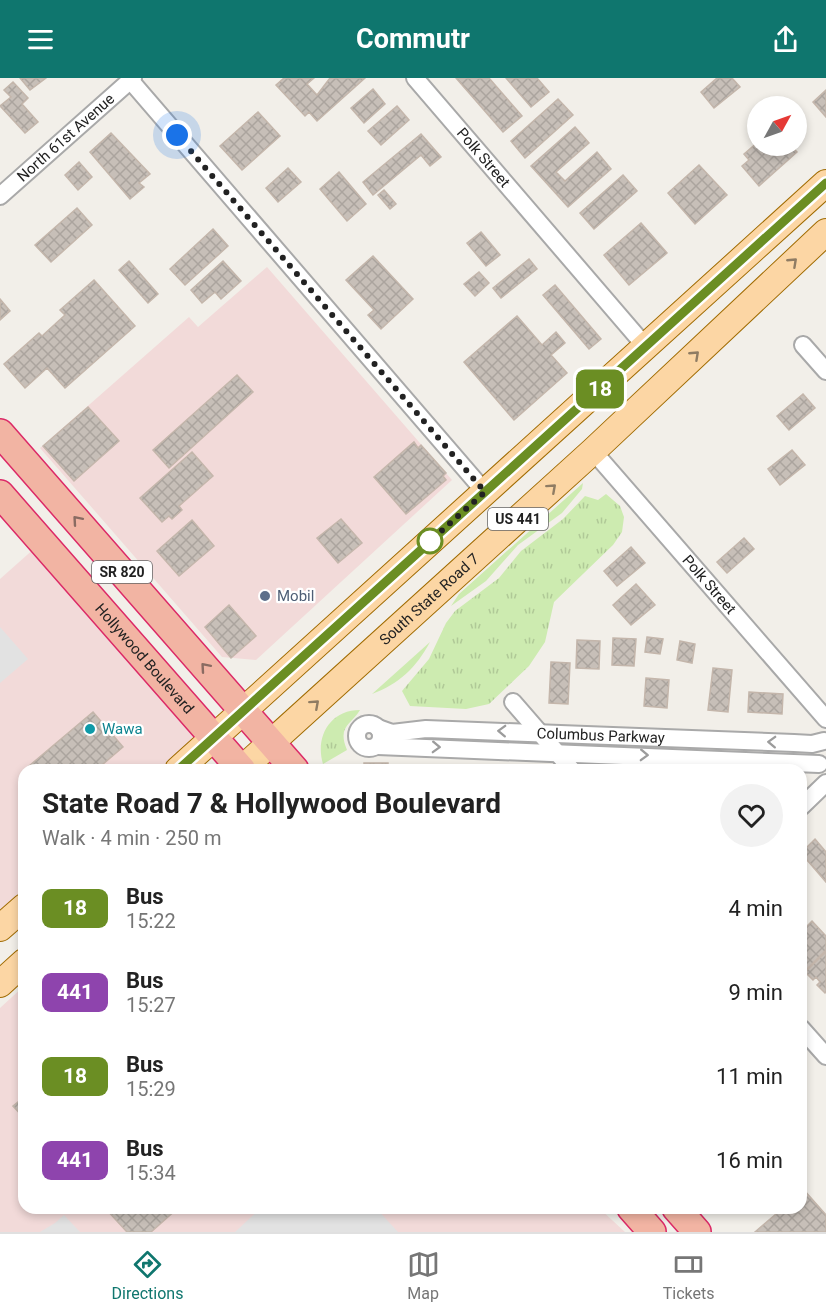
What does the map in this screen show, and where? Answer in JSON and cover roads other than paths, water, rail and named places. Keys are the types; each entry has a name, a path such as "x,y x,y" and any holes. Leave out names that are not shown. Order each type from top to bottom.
{"highway":[{"name":"SR 820","path":"0,433 290,764"},
{"name":"Hollywood Boulevard","path":"0,494 238,764"},
{"path":"636,1214 652,1232"},
{"path":"681,1214 697,1232"}],"main road":[{"name":"US 441","path":"185,764 826,183"},
{"name":"South State Road 7","path":"248,764 593,451 826,232"},
{"path":"0,928 18,912"},
{"path":"0,984 18,968"}],"street":[{"name":"Polk Street","path":"416,78 646,347"},
{"name":"North 61st Avenue","path":"0,196 131,79"},
{"path":"131,79 485,492"},
{"path":"803,345 826,371"},
{"name":"Polk Street","path":"593,451 826,719"},
{"path":"513,702 567,764"},
{"path":"364,724 378,728 382,737 378,746 364,748 357,736 364,724"},
{"name":"Columbus Parkway","path":"378,728 392,733 426,729 812,744 825,740"},
{"path":"823,769 818,755 825,740"},
{"name":"Columbus Parkway","path":"378,746 556,752 744,764"},
{"name":"Columbus Parkway","path":"807,768 823,769"},
{"path":"807,801 826,783"},
{"path":"807,1035 826,1056"}],"place":[{"name":"Mobil","path":"265,596"},
{"name":"Wawa","path":"90,729"}]}
